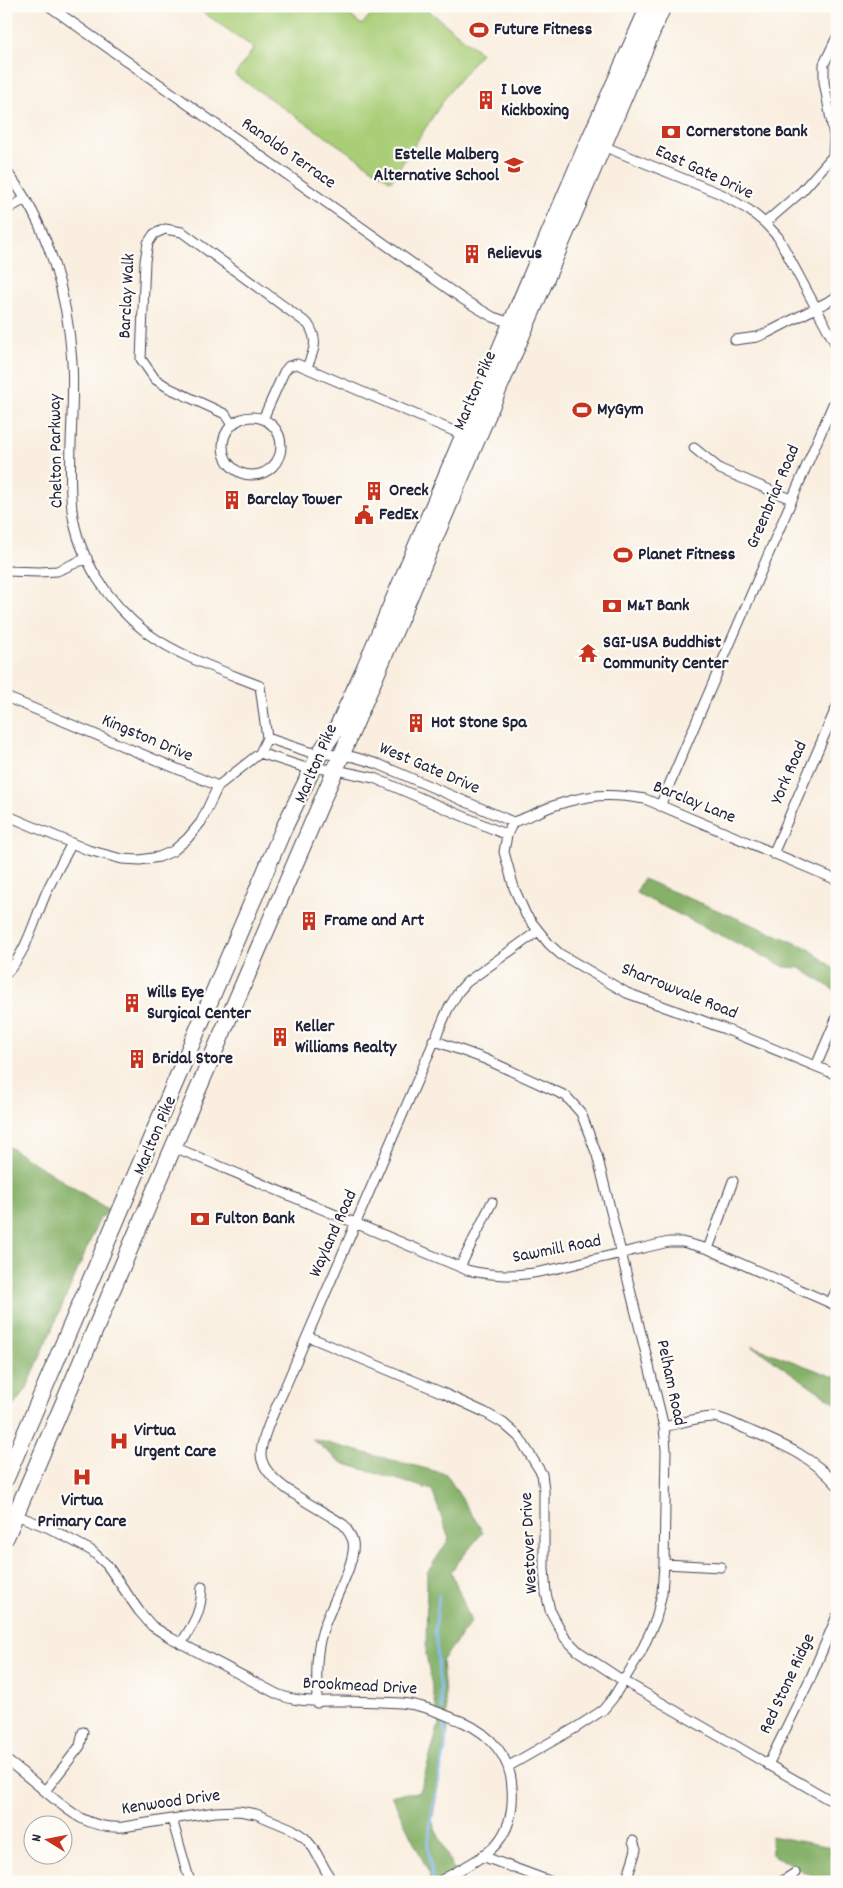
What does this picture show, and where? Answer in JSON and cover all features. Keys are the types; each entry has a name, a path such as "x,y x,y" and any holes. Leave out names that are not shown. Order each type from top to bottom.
{"highway":[{"name":"Marlton Pike","path":"6,1478 283,830 328,761 338,726 365,668 583,154 649,6"},
{"name":"Marlton Pike","path":"6,1537 174,1147 328,761 534,306 663,6"},
{"path":"534,306 530,300 531,291 572,195 583,154"}],"street":[{"name":"Ranoldo Terrace","path":"49,6 464,300 493,317 511,323"},
{"path":"765,223 802,191 833,156 834,124 824,82 824,64 837,37"},
{"name":"East Gate Drive","path":"603,146 721,194 765,223 778,237 817,306 837,350"},
{"name":"Chelton Parkway","path":"6,171 25,198 51,256 68,320 72,364 72,510 79,540 87,558 96,575 117,605 148,633 188,655 260,686 264,746"},
{"path":"6,210 25,198"},
{"name":"Barclay Walk","path":"232,425 225,414 169,388 155,379 141,359 145,261 148,243 154,234 165,229 182,232 308,324 316,344 307,367"},
{"path":"735,340 748,339 767,333 837,297"},
{"path":"263,419 285,369 296,364 307,367 463,435"},
{"name":"Greenbriar Road","path":"660,806 837,395"},
{"path":"247,417 263,419 272,424 277,430 281,447 279,458 265,472 250,475 239,472 226,458 223,442 227,431 232,425 247,417"},
{"path":"694,448 720,469 791,499"},
{"path":"6,571 57,571 87,558"},
{"name":"Kingston Drive","path":"6,697 218,786"},
{"name":"York Road","path":"773,854 837,706"},
{"path":"264,746 303,767 328,761"},
{"path":"6,815 88,850 122,859 140,860 159,857 173,851 187,839 201,822 218,786 264,746 309,752 328,761"},
{"name":"West Gate Drive","path":"328,761 354,757 378,764 510,829"},
{"name":"West Gate Drive","path":"328,761 510,829"},
{"name":"Barclay Lane","path":"510,829 525,819 552,806 594,796 618,795 645,800 837,880"},
{"name":"Sharrowvale Road","path":"510,829 504,852 509,875 526,915 560,954 627,993 726,1028 837,1075"},
{"path":"6,974 17,962 32,932 47,890 72,843"},
{"name":"Wayland Road","path":"317,1703 317,1653 333,1602 347,1574 353,1551 353,1543 351,1535 344,1525 280,1484 269,1474 263,1464 261,1454 264,1440 433,1040 448,1009 464,985 538,931"},
{"path":"816,1066 837,1017"},
{"name":"Pelham Road","path":"433,1040 485,1058 566,1096 581,1113 597,1155 664,1427 666,1450 662,1593 656,1619 641,1652 622,1680 613,1698 603,1710 509,1766"},
{"name":"Sawmill Road","path":"174,1147 460,1267 483,1274 518,1275 542,1272 670,1242 682,1242 708,1249 833,1304"},
{"path":"708,1249 733,1181"},
{"path":"460,1267 492,1202"},
{"path":"833,1304 837,1289"},
{"name":"Westover Drive","path":"307,1336 443,1392 484,1412 519,1437 542,1474 546,1593 554,1618 565,1638 578,1651 622,1680 828,1799"},
{"path":"664,1427 698,1418 716,1417 799,1453 827,1474 837,1485"},
{"name":"Brookmead Drive","path":"16,1515 49,1528 92,1551 107,1565 152,1626 181,1644 283,1697 317,1703 338,1701 428,1707 478,1729 500,1752 509,1766"},
{"path":"664,1564 720,1567"},
{"path":"181,1644 197,1618 201,1606 202,1588"},
{"name":"Red Stone Ridge","path":"768,1765 811,1677 837,1616"},
{"path":"45,1791 80,1746 82,1732"},
{"name":"Kenwood Drive","path":"6,1760 72,1814 96,1824 122,1827 215,1812 239,1811 256,1814 276,1821 305,1838 314,1849 332,1882"},
{"path":"438,1882 482,1856 499,1842 510,1821 513,1802 509,1766"},
{"path":"172,1819 190,1882"},
{"path":"626,1882 636,1850 633,1840"},
{"path":"482,1856 552,1882"},
{"path":"781,1882 794,1873"}],"green space":[{"path":"194,6 338,6 362,25 377,6 423,6 481,53 447,95 391,181 235,75 254,48"},
{"path":"643,879 808,948 837,971 837,992 800,968 785,967 636,893"},
{"path":"6,1145 109,1210 99,1220 26,1390 6,1415"},
{"path":"752,1346 837,1378 837,1404"},
{"path":"312,1439 446,1474 483,1532 451,1571 471,1622 442,1661 448,1730 432,1821 451,1864 462,1882 428,1882 430,1875 391,1795 420,1792 439,1724 426,1654 427,1573 449,1539 432,1490 342,1463"},
{"path":"771,1836 837,1848 837,1882 822,1882 772,1854"}],"waterway":[{"path":"439,1595 435,1631 442,1710"},
{"path":"433,1882 428,1846 432,1812 445,1750 446,1739 442,1716"}],"place":[{"name":"Future Fitness","path":"479,30"},
{"name":"I Love Kickboxing","path":"486,100"},
{"name":"Cornerstone Bank","path":"671,132"},
{"name":"Estelle Malberg Alternative School","path":"514,165"},
{"name":"Relievus","path":"472,254"},
{"name":"MyGym","path":"582,410"},
{"name":"Oreck","path":"374,491"},
{"name":"Barclay Tower","path":"232,500"},
{"name":"FedEx","path":"364,515"},
{"name":"Planet Fitness","path":"623,555"},
{"name":"M&T Bank","path":"612,606"},
{"name":"SGI-USA Buddhist Community Center","path":"588,653"},
{"name":"Hot Stone Spa","path":"416,723"},
{"name":"Frame and Art","path":"309,921"},
{"name":"Wills Eye Surgical Center","path":"132,1003"},
{"name":"Keller Williams Realty","path":"280,1037"},
{"name":"Bridal Store","path":"137,1059"},
{"name":"Fulton Bank","path":"200,1219"},
{"name":"Virtua Urgent Care","path":"119,1441"},
{"name":"Virtua Primary Care","path":"82,1477"}]}
